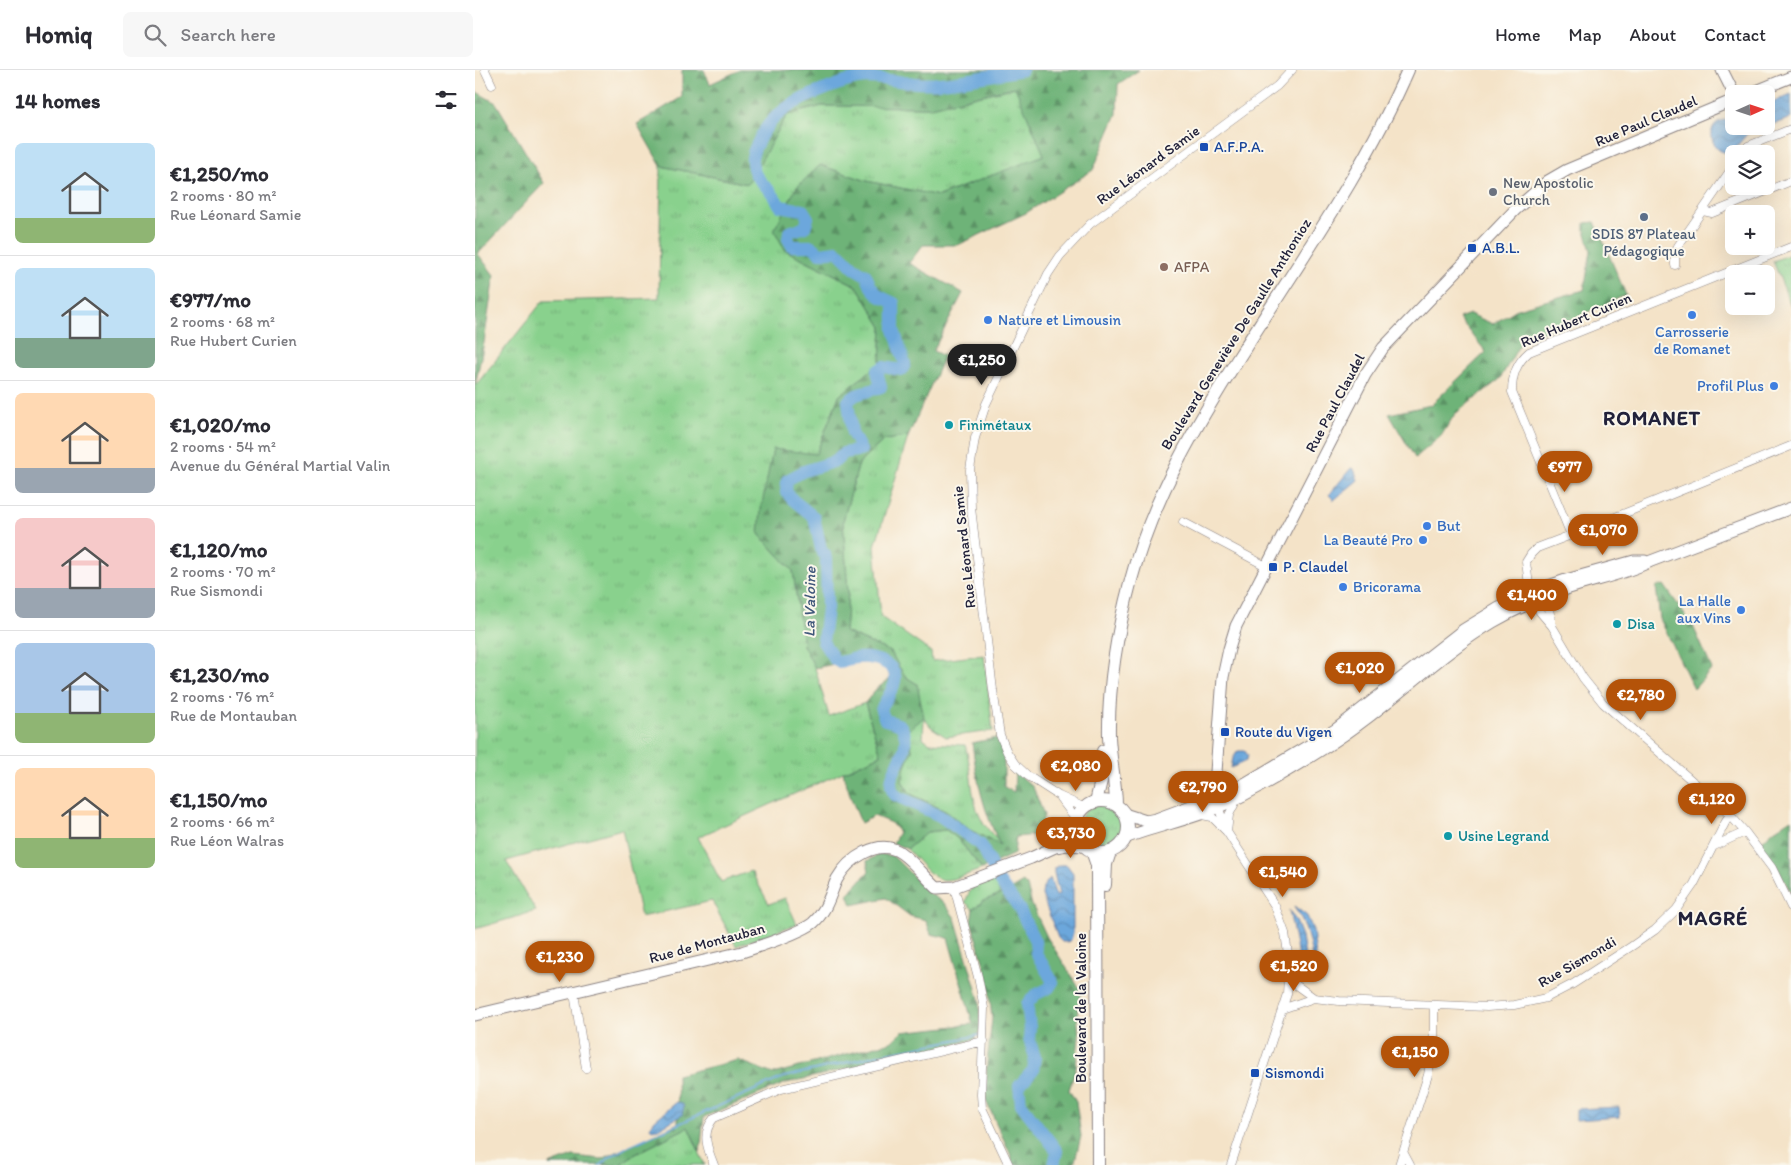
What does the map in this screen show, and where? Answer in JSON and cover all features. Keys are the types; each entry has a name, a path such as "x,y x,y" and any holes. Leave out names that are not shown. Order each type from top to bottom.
{"main road":[{"name":"Boulevard Geneviève De Gaulle Anthonioz","path":"1083,814 1103,772 1105,692 1119,600 1131,555 1153,499 1170,460 1188,428 1351,164 1392,90 1400,70"},
{"name":"Boulevard Geneviève De Gaulle Anthonioz","path":"1120,810 1111,768 1109,736 1111,692 1116,653 1131,580 1154,512 1193,430 1359,167 1408,70"},
{"path":"1106,802 1120,810 1127,824 1125,838 1118,848 1101,853 1088,849 1077,837 1083,814 1106,802"},
{"name":"Boulevard de la Valoine","path":"1088,849 1097,865 1098,1165"},
{"name":"Boulevard de la Valoine","path":"1105,1165 1105,874 1109,852"}],"street":[{"path":"485,70 492,85"},
{"name":"Rue Léonard Samie","path":"1059,796 1028,776 1015,764 1000,736 971,508 970,470 975,438 986,404 1048,274 1060,256 1090,224 1277,86 1292,70"},
{"path":"1723,70 1730,85"},
{"path":"1770,85 1791,76"},
{"name":"Rue Paul Claudel","path":"1216,805 1223,677 1236,626 1365,375 1383,348 1517,209 1548,181 1567,170 1725,104"},
{"path":"1750,145 1791,128"},
{"path":"1675,265 1675,254 1678,246 1725,178"},
{"path":"1703,211 1712,213 1791,182"},
{"name":"Rue Hubert Curien","path":"1571,536 1512,392 1512,380 1521,358 1529,352 1791,247"},
{"path":"1791,446 1571,536 1537,548 1526,562 1535,594 1549,611 1552,626 1577,670 1603,703 1731,816 1771,868 1791,907"},
{"path":"1189,818 1216,805 1235,790 1335,730 1463,630 1499,608 1566,580 1635,561 1651,560 1791,508"},
{"path":"1183,522 1266,566"},
{"path":"1120,810 1145,821 1216,805 1239,797 1325,748 1371,716 1451,650 1535,594"},
{"path":"1059,796 1083,814"},
{"path":"1059,796 1073,815 1083,814"},
{"path":"1227,832 1229,815 1239,797"},
{"path":"1216,805 1219,822"},
{"path":"1216,805 1227,832"},
{"path":"1055,847 1083,814"},
{"path":"1125,838 1189,818 1205,815 1212,817 1227,832 1275,906 1285,933 1289,961 1287,994 1231,1165"},
{"name":"Rue Sismondi","path":"1282,1009 1315,998 1487,1007 1514,1005 1546,998 1573,984 1636,943 1655,930 1676,910 1694,884 1731,816"},
{"path":"1714,846 1745,832"},
{"path":"1009,1165 982,1108 985,1008 954,887 1055,847 1067,846 1088,849"},
{"name":"Rue de Montauban","path":"475,1015 742,952 775,940 813,923 825,910 838,878 845,867 859,855 876,848 900,852 937,888 954,887"},
{"path":"1289,980 1315,998"},
{"path":"574,992 586,1068"},
{"path":"1399,1165 1427,1075 1433,1037 1434,1005"},
{"path":"714,1165 706,1146 708,1125 714,1118 781,1089 983,1041"},
{"path":"1403,1152 1411,1165"}],"green space":[{"path":"682,70 704,70 710,84 740,70 1139,70 1118,84 1117,114 1093,170 1026,213 958,245 923,245 909,263 963,293 933,351 944,356 908,437 884,440 859,463 843,521 848,593 845,632 891,652 906,677 917,684 924,717 909,730 912,750 905,766 902,781 911,794 947,812 970,830 1000,845 981,795 972,743 996,738 1004,755 1004,787 1014,792 1015,771 1033,787 1044,815 1038,835 1016,837 1014,854 982,869 957,838 946,830 927,832 907,849 893,843 899,832 891,823 874,816 861,823 843,772 881,755 865,703 876,689 890,679 888,669 878,655 815,668 803,645 793,571 759,534 761,509 773,449 816,454 839,396 880,363 882,327 857,286 785,250 774,230 796,188 820,165 867,181 939,196 1044,155 1015,87 931,107 822,106 787,115 748,184 661,166 637,124 682,97"},
{"path":"1016,87 1045,156 938,196 867,181 820,165 785,250 857,286 882,327 880,363 839,396 816,454 759,534 793,571 803,645 815,668 829,716 865,703 881,755 698,837 721,882 751,871 769,904 785,898 797,924 736,946 712,901 641,917 622,829 506,861 536,911 475,929 475,386 543,301 659,298 661,166 747,184 787,115 822,106 931,107"},
{"path":"475,91 496,103 544,183 478,254 494,275 484,343 475,386"},
{"path":"1595,222 1626,295 1521,342 1500,379 1455,414 1441,436 1415,458 1389,414 1431,405 1486,352 1459,318 1470,314 1493,324 1517,309 1584,290 1591,251 1585,223"},
{"path":"1791,254 1791,306 1775,265 1773,261"},
{"path":"908,437 875,546 881,617 931,652 932,661 984,655 993,731 946,737 931,727 924,718 923,738 930,743 965,745 979,815 1001,845 970,830 947,812 911,794 902,781 905,766 912,750 909,730 917,684 906,677 891,652 845,632 848,593 843,521 859,463 884,440"},
{"path":"1664,585 1693,626 1712,669 1694,689 1660,619 1656,587"},
{"path":"1101,805 1113,809 1119,815 1123,827 1119,839 1113,845 1101,849 1089,845 1083,839 1079,827 1083,815 1089,809"},
{"path":"1791,819 1791,894 1779,870 1760,843 1774,830"},
{"path":"946,830 957,838 982,869 955,878 939,879 926,869 907,849 927,832"},
{"path":"880,854 893,856 932,895 944,903 955,918 979,999 980,1030 974,1040 786,1083 704,1117 700,1152 688,1127 632,1156 619,1165 549,1165 573,1156 602,1159 678,1123 677,1075 738,1060 773,1074 891,1042 902,1032 973,1024 948,938 931,934 926,920 910,916 886,898 852,905 848,894 869,871 867,861"},
{"path":"994,878 1000,894 983,901 973,909 965,902 972,887"},
{"path":"1023,882 1027,886 1032,905 1047,937 1081,991 1077,1015 1079,1036 1076,1067 1069,1090 1076,1102 1081,1136 1074,1165 1013,1165 1010,1153 986,1101 987,1062 992,1019 988,978 971,921 973,909 983,901 1008,891"},
{"path":"688,1127 705,1165 619,1165 632,1156"}],"water":[{"path":"1791,94 1791,118 1775,124 1775,101"},
{"path":"1725,120 1725,135 1746,135 1738,145 1725,145 1725,152 1720,150 1714,144 1712,136 1713,128 1718,122"},
{"path":"1351,468 1354,469 1358,480 1334,500 1329,495"},
{"path":"1238,751 1245,751 1248,756 1246,761 1231,768 1233,758"},
{"path":"1060,865 1067,865 1073,873 1073,933 1071,940 1067,942 1062,942 1058,938 1042,895 1043,887 1050,878 1056,896 1059,895 1054,868"},
{"path":"1294,906 1307,916 1313,930 1318,975 1316,981 1312,984 1306,982 1302,977 1289,910 1302,936 1308,978 1311,977 1313,965 1309,941 1301,918"},
{"path":"677,1102 682,1103 684,1107 682,1115 658,1129 652,1130 650,1127 655,1120"},
{"path":"1619,1107 1620,1117 1576,1120 1576,1109"}],"waterway":[{"name":"La Valoine","path":"1022,70 930,84 884,79 856,79 815,93 785,109 762,133 752,155 752,160 756,175 773,194 780,206 803,210 808,218 805,227 789,232 788,239 792,246 812,246 820,253 837,251 854,268 866,275 871,287 879,296 894,303 894,330 905,364 902,370 883,367 877,371 881,387 856,395 848,401 852,433 861,450 844,453 836,461 804,471 787,480 786,492 814,517 822,553 825,554 827,608 823,642 838,662 855,658 878,660 894,671 894,685 881,710 885,720 900,725 905,736 903,752 891,781 895,795 940,816 981,845 999,881 1019,908 1035,941 1036,953 1053,982 1049,988 1035,995 1027,1004 1030,1027 1029,1039 1035,1057 1033,1070 1019,1086 1021,1104 1057,1151 1054,1165"},
{"path":"600,1165 629,1146 784,1077 887,1053 980,1035"}],"place":[{"name":"A.F.P.A.","path":"1204,147"},
{"name":"New Apostolic Church","path":"1493,192"},
{"name":"SDIS 87 Plateau Pédagogique","path":"1644,217"},
{"name":"A.B.L.","path":"1472,248"},
{"name":"AFPA","path":"1164,267"},
{"name":"Carrosserie de Romanet","path":"1692,315"},
{"name":"Nature et Limousin","path":"988,320"},
{"name":"Profil Plus","path":"1774,386"},
{"name":"Finimétaux","path":"949,425"},
{"name":"But","path":"1427,526"},
{"name":"La Beauté Pro","path":"1423,540"},
{"name":"P. Claudel","path":"1273,567"},
{"name":"Bricorama","path":"1343,587"},
{"name":"La Halle aux Vins","path":"1741,610"},
{"name":"Disa","path":"1617,624"},
{"name":"Route du Vigen","path":"1225,732"},
{"name":"Usine Legrand","path":"1448,836"},
{"name":"Sismondi","path":"1255,1073"}],"district":[{"name":"ROMANET","path":"1652,418"},
{"name":"MAGRÉ","path":"1713,918"}]}
